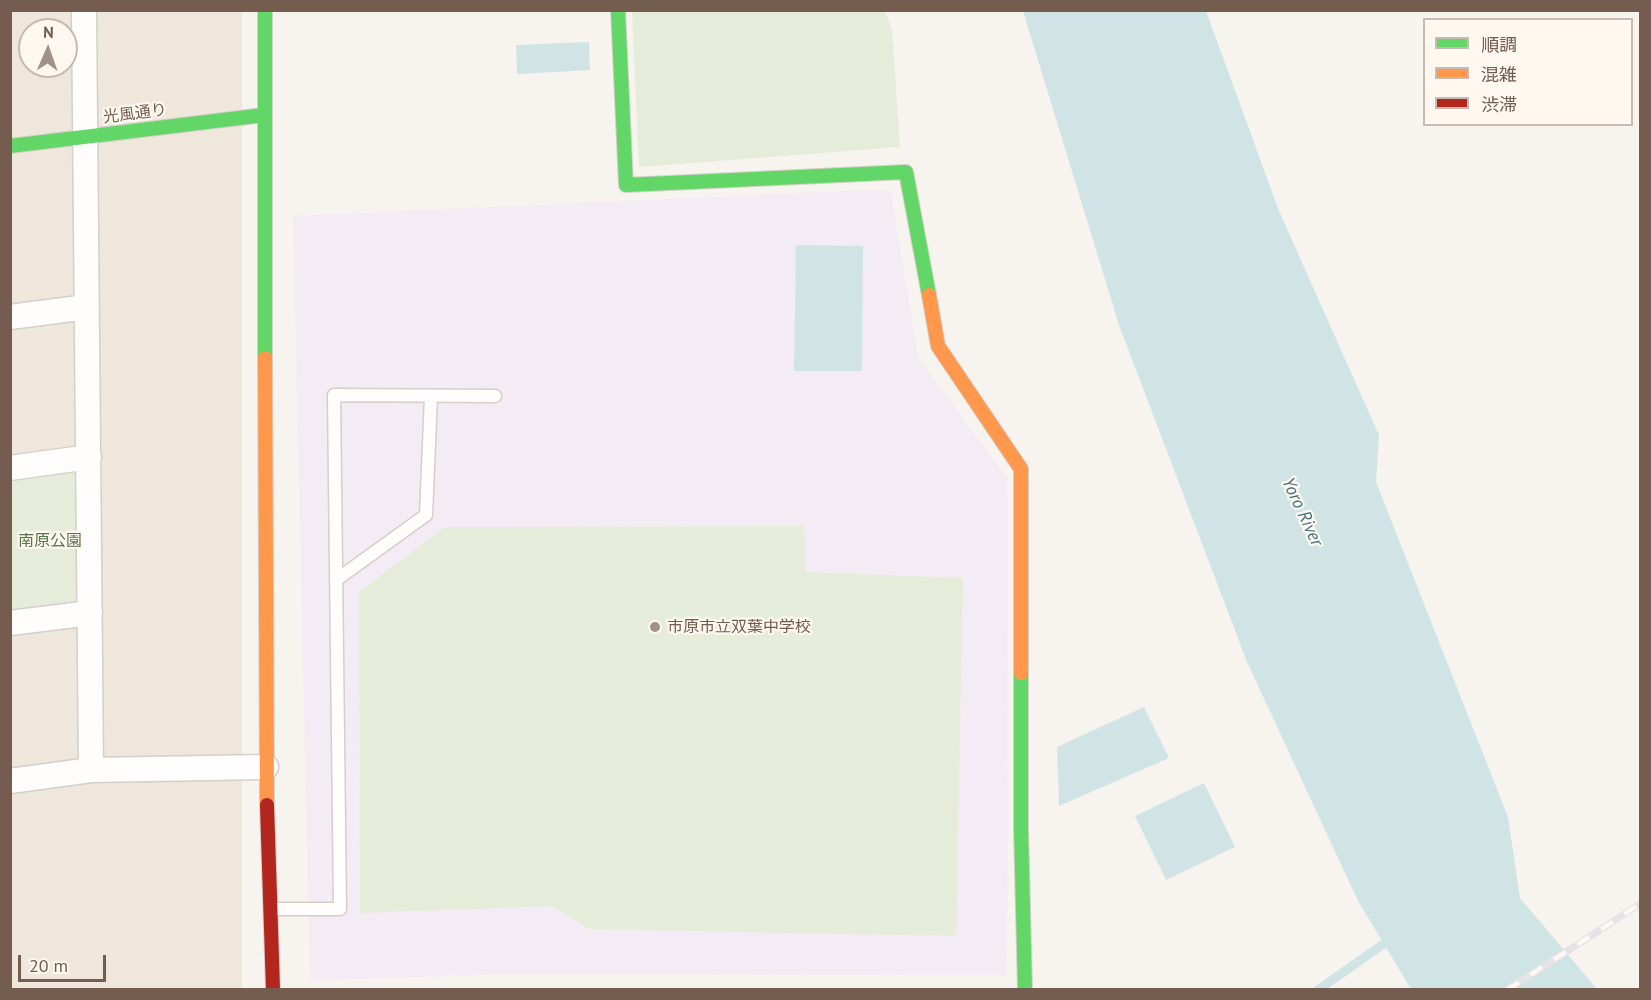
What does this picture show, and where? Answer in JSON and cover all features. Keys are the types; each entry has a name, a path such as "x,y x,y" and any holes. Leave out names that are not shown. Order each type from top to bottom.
{"street":[{"path":"84,10 91,770"},
{"path":"265,10 266,767 273,990"},
{"path":"618,10 626,185 906,172 938,346 1021,469 1021,829 1025,990"},
{"name":"光風通り","path":"10,146 264,115"},
{"path":"10,317 87,307"},
{"path":"10,468 89,457"},
{"path":"10,623 90,613"},
{"path":"10,781 91,770 266,767"}],"lane":[{"path":"270,909 340,909 334,395 495,396"},
{"path":"336,580 426,515 431,396"}],"shaded area":[{"path":"10,11 242,11 242,989 11,989"},
{"name":"市原市立双葉中学校","path":"890,189 918,357 1007,478 1006,975 500,974 310,981 293,216"}],"green space":[{"path":"632,11 885,11 892,30 900,147 639,167"},
{"name":"南原公園","path":"89,457 90,613 11,623 10,468"},
{"path":"804,526 805,572 963,578 956,936 589,929 552,906 360,913 359,592 445,527"}],"water":[{"name":"Yoro River","path":"1023,11 1206,11 1279,211 1379,435 1376,482 1508,817 1520,898 1597,989 1411,989 1358,901 1247,662 1119,325"},
{"path":"589,42 590,70 517,74 516,45"},
{"path":"796,245 863,246 862,371 794,371"},
{"path":"1144,707 1169,758 1059,806 1057,747"},
{"path":"1204,783 1235,847 1166,880 1135,816"}],"waterway":[{"path":"1318,990 1392,938"}],"railway":[{"path":"1507,990 1640,904"}],"traffic: fast":[{"path":"265,10 265,358"},
{"path":"618,10 626,185 906,172 929,295"},
{"path":"10,146 264,115"},
{"path":"1021,673 1021,829 1025,990"}],"traffic: slow":[{"path":"929,295 938,346 1021,469 1021,673"},
{"path":"265,358 267,805"}],"traffic: jam":[{"path":"267,805 273,990"}],"place":[{"name":"市原市立双葉中学校","path":"655,627"}]}
